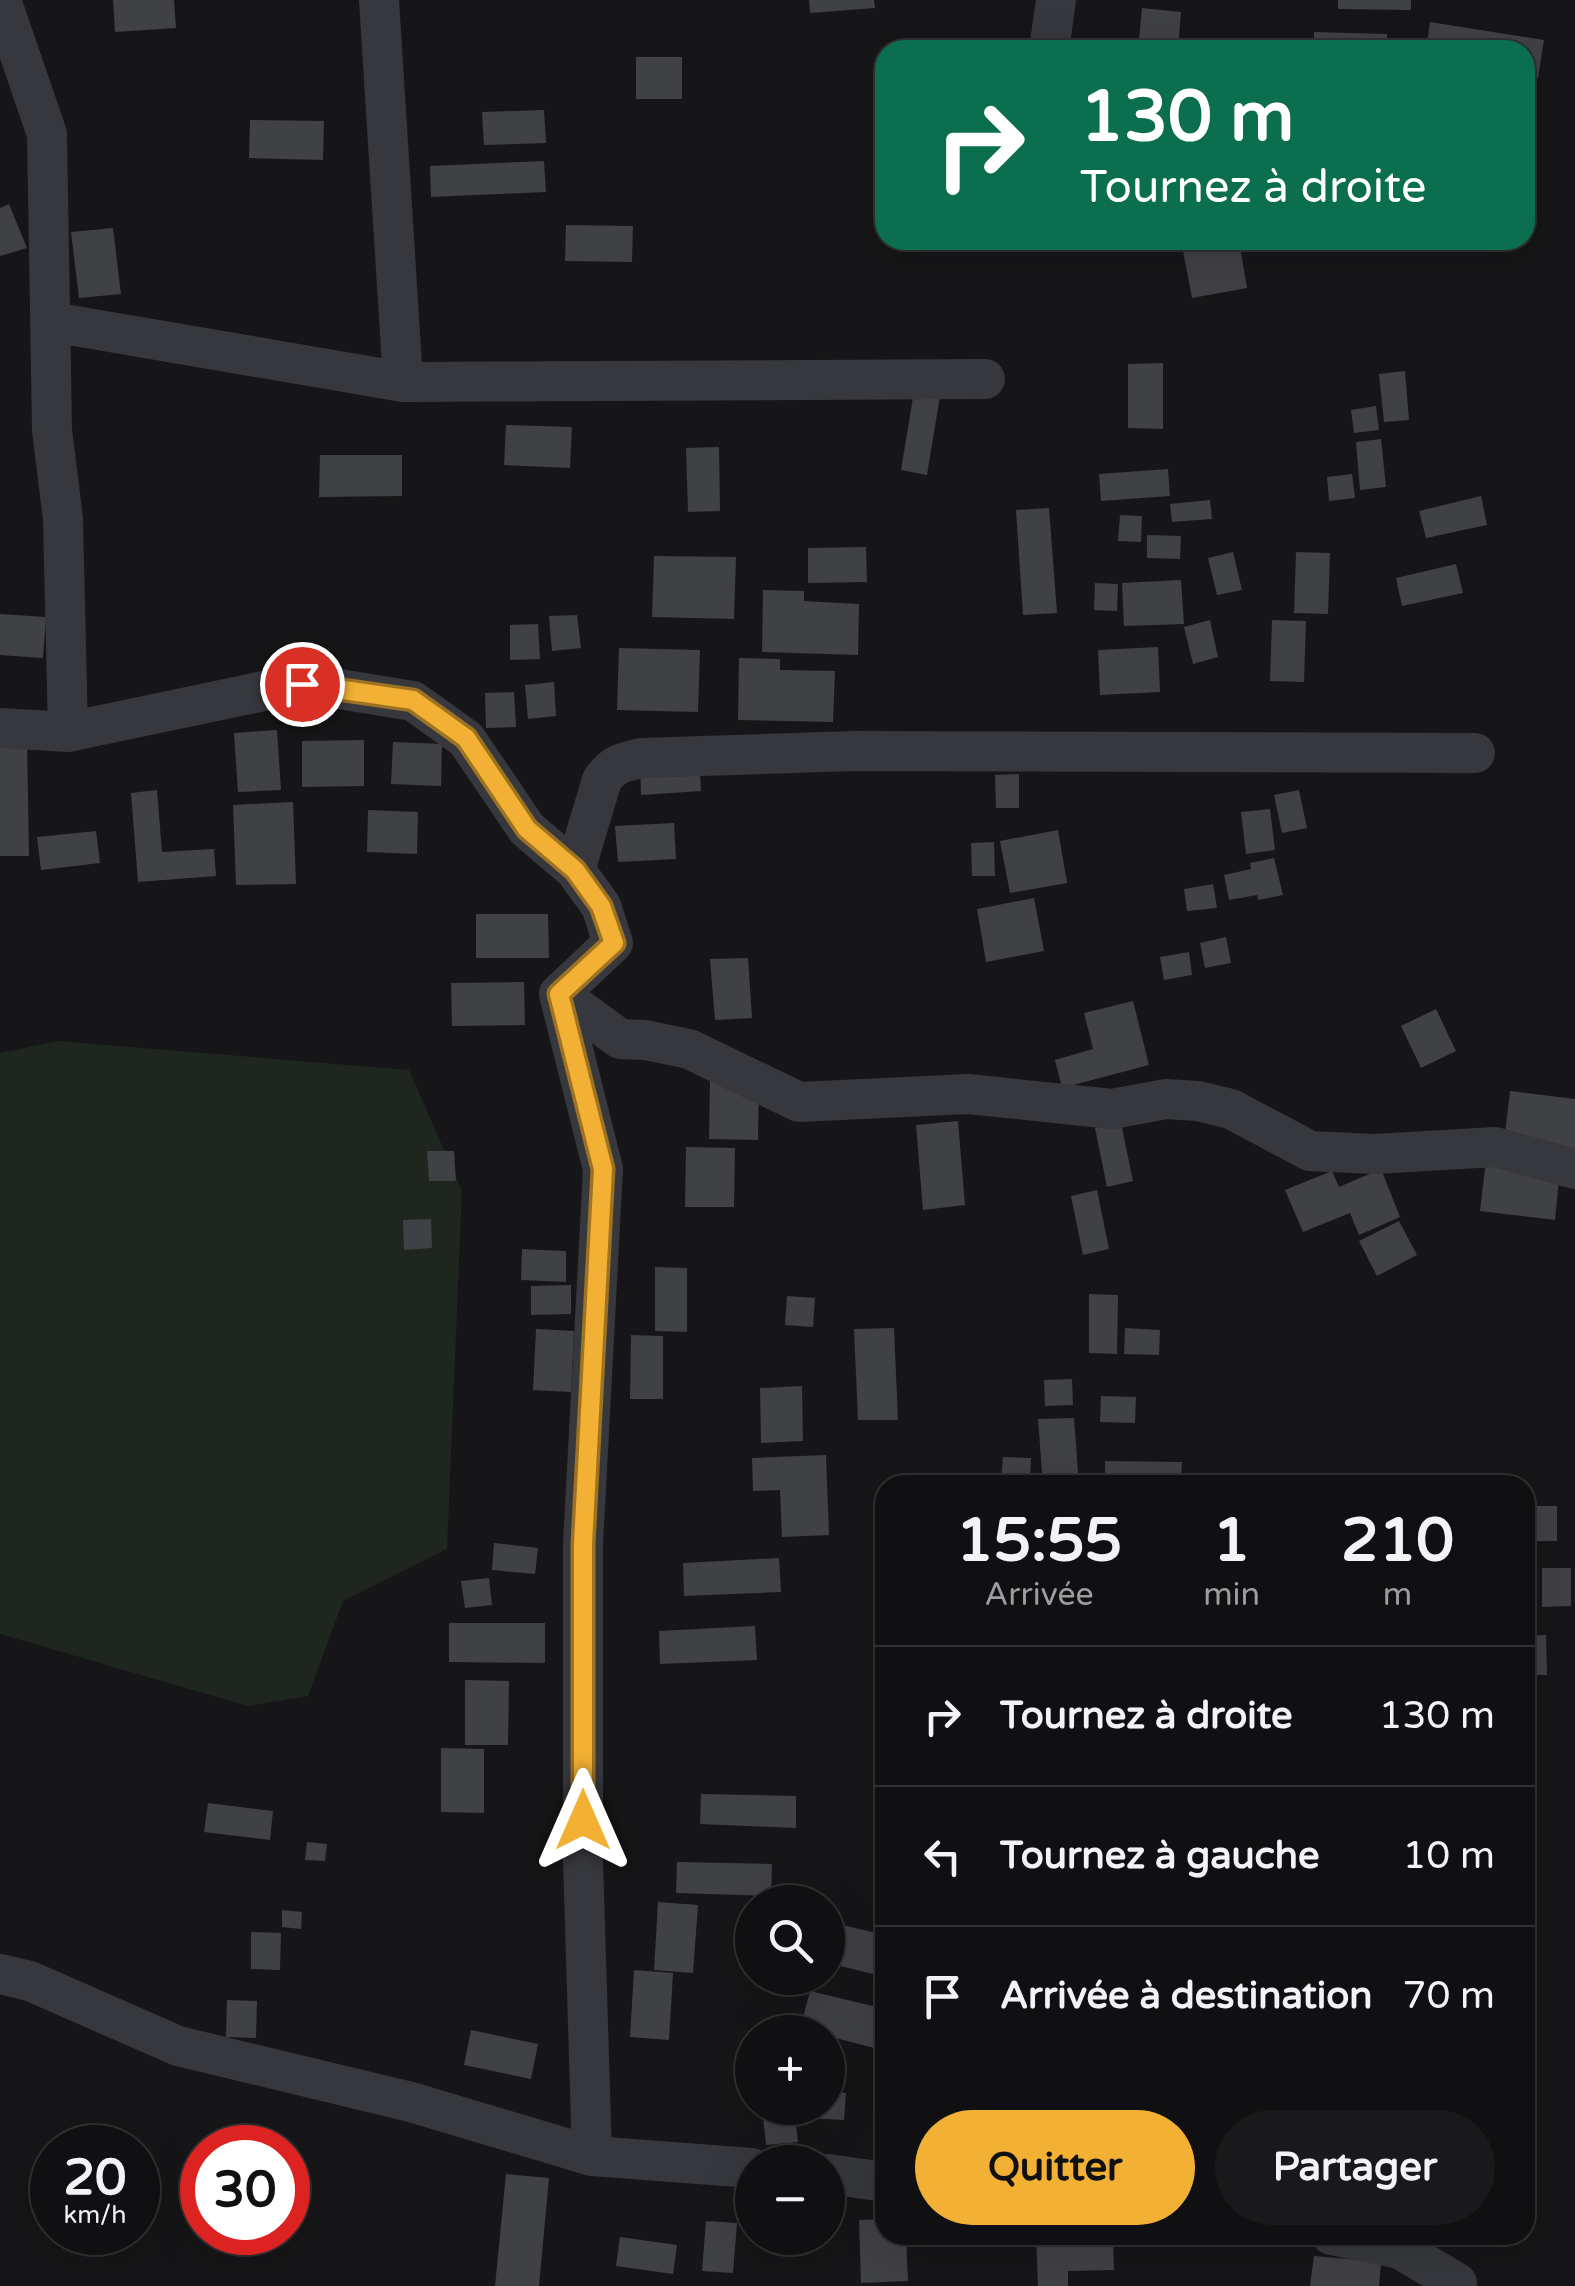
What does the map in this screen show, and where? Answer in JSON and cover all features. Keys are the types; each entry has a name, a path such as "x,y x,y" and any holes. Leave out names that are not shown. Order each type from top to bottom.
{"street":[{"path":"1,0 47,134 52,430 63,520 68,732"},
{"path":"378,0 403,382"},
{"path":"1050,40 1056,0"},
{"path":"52,322 403,382 984,379"},
{"path":"0,728 68,732 302,684 413,700 466,738 527,829 575,870 601,906 614,943 559,994"},
{"path":"575,870 602,780 619,763 641,758 854,751 1475,753"},
{"path":"559,994 620,1040 644,1040 689,1049 800,1102 968,1094 1112,1109 1166,1099 1198,1101 1231,1109 1310,1151 1375,1154 1495,1147 1575,1169"},
{"path":"559,994 603,1169 583,1544 583,1860 592,2156"},
{"path":"0,1974 30,1981 178,2046 410,2102 592,2156 735,2167"},
{"path":"845,2176 875,2181"},
{"path":"1380,2245 1400,2249 1457,2282"}],"shaded area":[{"path":"58,1041 409,1070 462,1191 447,1549 343,1601 308,1696 248,1706 0,1634 0,1053"}],"building":[{"path":"113,0 174,0 176,28 115,32"},
{"path":"809,0 874,0 875,8 810,13"},
{"path":"1338,0 1411,0 1411,10 1338,9"},
{"path":"1142,8 1181,12 1179,40 1139,40"},
{"path":"1430,22 1544,40 1538,78 1535,40 1427,40"},
{"path":"1314,32 1387,34 1387,40 1314,40"},
{"path":"636,57 682,57 682,99 636,99"},
{"path":"544,110 546,143 484,145 482,112"},
{"path":"250,120 324,121 323,160 249,158"},
{"path":"544,161 546,192 431,197 430,166"},
{"path":"9,204 27,248 0,256 0,208"},
{"path":"566,225 633,226 632,262 565,261"},
{"path":"113,228 121,294 79,298 71,232"},
{"path":"1183,250 1241,250 1247,288 1192,298"},
{"path":"1163,363 1163,429 1128,428 1128,364"},
{"path":"1405,371 1409,420 1384,422 1379,374"},
{"path":"915,385 941,390 927,475 901,470"},
{"path":"1376,406 1379,430 1354,433 1351,410"},
{"path":"506,425 572,427 570,468 504,465"},
{"path":"1381,439 1386,487 1360,490 1356,442"},
{"path":"719,447 720,511 688,512 686,448"},
{"path":"320,455 402,455 402,496 319,497"},
{"path":"1168,469 1170,496 1101,501 1099,474"},
{"path":"1352,474 1355,498 1329,501 1327,477"},
{"path":"1481,496 1487,525 1426,538 1419,511"},
{"path":"1210,500 1212,519 1172,522 1170,504"},
{"path":"1049,508 1057,613 1023,615 1016,510"},
{"path":"1120,515 1142,516 1141,542 1118,541"},
{"path":"1147,535 1181,536 1180,559 1147,558"},
{"path":"866,547 867,582 808,583 808,548"},
{"path":"1233,552 1242,590 1217,595 1208,558"},
{"path":"1296,552 1330,553 1328,614 1294,613"},
{"path":"654,556 736,557 734,619 652,617"},
{"path":"1456,564 1463,593 1402,606 1396,578"},
{"path":"1181,580 1184,624 1124,626 1122,583"},
{"path":"1095,583 1118,584 1117,611 1094,610"},
{"path":"763,590 804,591 804,601 859,604 858,655 762,652"},
{"path":"0,614 46,617 43,658 0,655"},
{"path":"577,615 581,648 552,651 549,616"},
{"path":"1210,620 1218,657 1193,664 1184,627"},
{"path":"1272,620 1306,621 1304,682 1270,681"},
{"path":"538,624 540,659 510,660 510,625"},
{"path":"1158,647 1160,692 1100,695 1098,650"},
{"path":"619,648 700,650 698,712 617,710"},
{"path":"739,658 780,659 780,670 835,671 833,722 738,720"},
{"path":"554,682 556,716 528,719 525,685"},
{"path":"514,692 516,727 486,728 485,693"},
{"path":"277,730 281,790 238,792 234,733"},
{"path":"0,739 27,739 29,856 0,856"},
{"path":"364,740 364,786 302,787 302,741"},
{"path":"393,742 442,744 441,786 391,784"},
{"path":"699,756 701,791 641,795 640,758"},
{"path":"1019,774 1019,808 996,808 995,775"},
{"path":"157,790 162,852 214,849 216,876 138,882 131,793"},
{"path":"1299,790 1307,828 1282,833 1274,795"},
{"path":"293,802 296,884 236,885 233,805"},
{"path":"1270,809 1275,850 1246,854 1241,812"},
{"path":"368,810 418,812 417,854 367,852"},
{"path":"674,823 676,859 618,862 615,826"},
{"path":"1058,830 1067,883 1010,893 1000,841"},
{"path":"96,831 100,863 41,870 37,837"},
{"path":"994,842 995,876 972,876 971,843"},
{"path":"1274,858 1283,895 1229,900 1224,875 1251,869 1250,863"},
{"path":"1213,884 1217,908 1187,911 1184,889"},
{"path":"1034,898 1044,951 986,962 977,909"},
{"path":"476,914 548,914 549,958 476,958"},
{"path":"1226,937 1231,963 1205,968 1200,943"},
{"path":"1189,952 1192,975 1164,980 1160,957"},
{"path":"748,958 752,1018 715,1020 710,959"},
{"path":"524,982 525,1025 452,1026 451,983"},
{"path":"1133,1001 1149,1065 1062,1088 1055,1060 1093,1049 1084,1013"},
{"path":"1436,1009 1456,1051 1421,1068 1401,1026"},
{"path":"710,1079 759,1080 758,1140 709,1139"},
{"path":"1510,1091 1575,1099 1575,1151 1504,1142"},
{"path":"958,1121 965,1205 923,1210 916,1125"},
{"path":"1121,1123 1133,1181 1107,1187 1095,1128"},
{"path":"686,1147 735,1148 734,1207 685,1207"},
{"path":"427,1151 454,1151 456,1181 429,1181"},
{"path":"1486,1160 1560,1169 1555,1220 1480,1211"},
{"path":"1381,1169 1400,1217 1359,1235 1350,1213 1303,1232 1285,1190 1332,1171 1339,1187"},
{"path":"1097,1190 1109,1249 1083,1255 1071,1196"},
{"path":"431,1219 432,1248 404,1250 403,1220"},
{"path":"1399,1221 1417,1255 1377,1276 1359,1241"},
{"path":"522,1249 566,1251 566,1282 521,1280"},
{"path":"655,1267 687,1268 687,1332 655,1331"},
{"path":"571,1285 571,1314 531,1315 531,1286"},
{"path":"1089,1294 1118,1295 1117,1354 1089,1353"},
{"path":"787,1296 815,1298 813,1327 785,1325"},
{"path":"894,1328 898,1420 858,1420 854,1329"},
{"path":"1125,1328 1160,1330 1159,1355 1124,1354"},
{"path":"536,1329 574,1331 571,1392 533,1390"},
{"path":"631,1335 663,1336 663,1399 630,1399"},
{"path":"1072,1379 1073,1405 1045,1406 1044,1380"},
{"path":"802,1386 803,1441 761,1443 760,1388"},
{"path":"1101,1396 1136,1397 1135,1423 1100,1422"},
{"path":"1074,1418 1078,1475 1042,1475 1038,1419"},
{"path":"826,1455 829,1535 782,1537 780,1490 753,1491 752,1458"},
{"path":"1003,1457 1031,1458 1030,1475 1001,1475"},
{"path":"1105,1461 1182,1462 1181,1475 1105,1475"},
{"path":"1535,1506 1557,1506 1557,1541 1535,1541"},
{"path":"494,1543 538,1548 535,1574 492,1570"},
{"path":"779,1558 781,1592 684,1596 683,1563"},
{"path":"1542,1568 1571,1568 1571,1606 1542,1607"},
{"path":"489,1578 492,1605 465,1608 461,1581"},
{"path":"449,1623 545,1623 545,1663 449,1662"},
{"path":"755,1626 757,1660 660,1664 659,1631"},
{"path":"1546,1635 1547,1675 1535,1675 1535,1636"},
{"path":"465,1680 509,1681 508,1745 465,1745"},
{"path":"441,1748 484,1749 484,1813 441,1812"},
{"path":"701,1794 796,1796 796,1828 700,1824"},
{"path":"208,1803 273,1811 270,1840 204,1832"},
{"path":"307,1842 327,1844 325,1861 305,1860"},
{"path":"677,1862 772,1864 771,1885 735,1885 735,1895 676,1893"},
{"path":"658,1902 698,1905 693,1973 654,1970"},
{"path":"282,1910 302,1912 301,1929 282,1927"},
{"path":"845,1926 875,1933 875,1975 845,1967"},
{"path":"251,1932 281,1933 280,1970 251,1969"},
{"path":"634,1970 673,1973 669,2040 630,2037"},
{"path":"809,1995 827,1995 875,2007 875,2048 845,2040 845,2015 804,2015"},
{"path":"227,2000 257,2001 256,2038 226,2037"},
{"path":"471,2030 538,2044 531,2079 464,2065"},
{"path":"764,2125 796,2125 798,2142 766,2145"},
{"path":"506,2174 549,2178 539,2286 495,2286"},
{"path":"875,2219 875,2245 906,2245 908,2281 861,2283 859,2220"},
{"path":"706,2221 735,2223 733,2273 702,2271"},
{"path":"620,2237 677,2245 673,2274 616,2266"},
{"path":"1036,2245 1113,2245 1114,2270 1068,2271 1068,2286 1038,2286"},
{"path":"1314,2256 1381,2262 1379,2286 1310,2286"}],"route":[{"path":"302,684 413,700 466,738 527,829 575,870 601,906 614,943 559,994 603,1169 583,1544 583,1820"}]}
